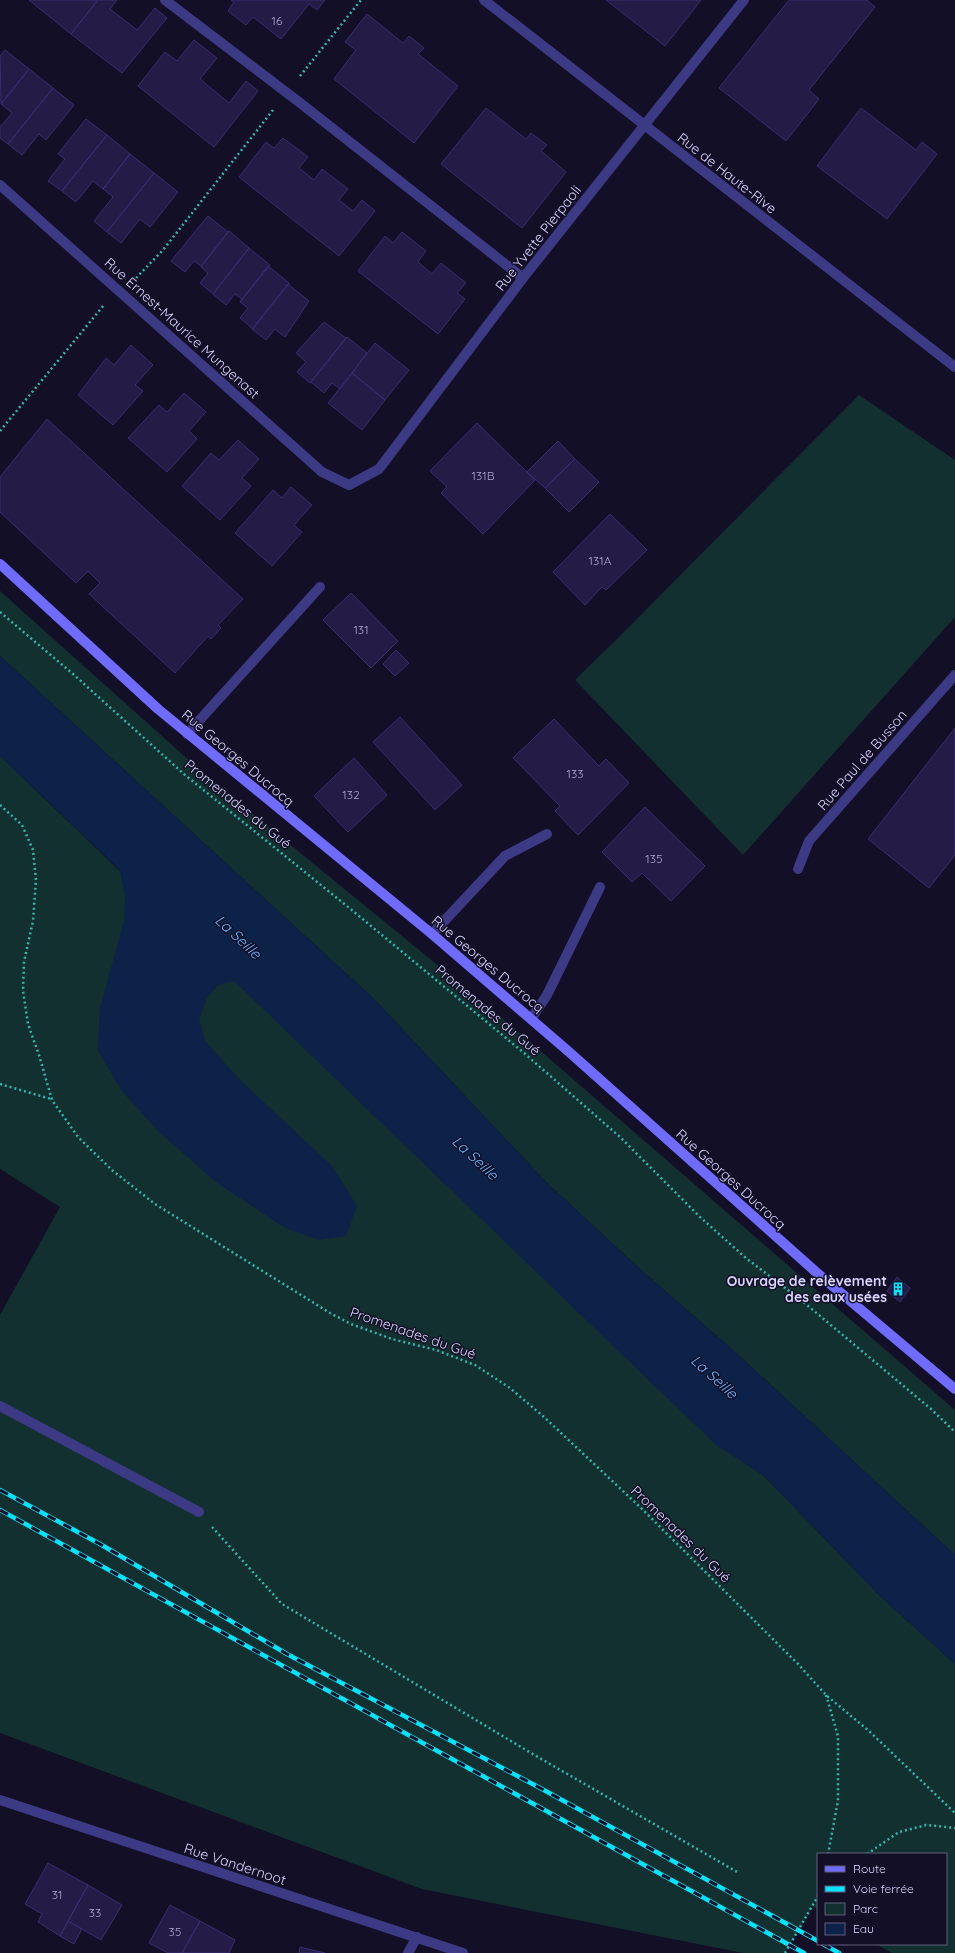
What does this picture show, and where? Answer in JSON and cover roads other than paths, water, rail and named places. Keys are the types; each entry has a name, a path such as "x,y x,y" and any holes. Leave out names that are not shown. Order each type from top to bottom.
{"street":[{"path":"165,0 287,93 523,278"},
{"name":"Rue de Haute-Rive","path":"484,0 955,367"},
{"name":"Rue Yvette Pierpaoli","path":"349,485 379,469 523,278 744,0"},
{"name":"Rue Ernest-Maurice Mungenast","path":"0,185 322,472 349,485"},
{"name":"Rue Georges Ducrocq","path":"0,564 187,734 432,934 531,1019 816,1272 955,1389"},
{"path":"187,734 320,587"},
{"name":"Rue Paul de Busson","path":"798,868 809,841 955,674"},
{"path":"432,934 505,856 546,834"},
{"path":"531,1019 547,995 600,887"},
{"path":"0,1406 199,1512"},
{"name":"Rue Vandernoot","path":"0,1800 463,1953"},
{"path":"408,1953 416,1937"}],"water":[{"name":"La Seille","path":"0,656 373,998 547,1183 640,1269 734,1351 955,1555 955,1664 881,1597 764,1476 715,1444 234,981 218,985 207,998 199,1019 205,1041 239,1079 332,1166 357,1206 346,1236 319,1240 285,1228 216,1182 159,1132 122,1091 98,1051 100,1008 124,921 125,896 120,870 0,756"}],"railway":[{"path":"0,1490 100,1544 287,1654 542,1789 817,1940"},
{"path":"0,1510 804,1953"},
{"path":"825,1945 839,1953"}],"place":[{"name":"Ouvrage de relèvement des eaux usées","path":"898,1289"}]}
